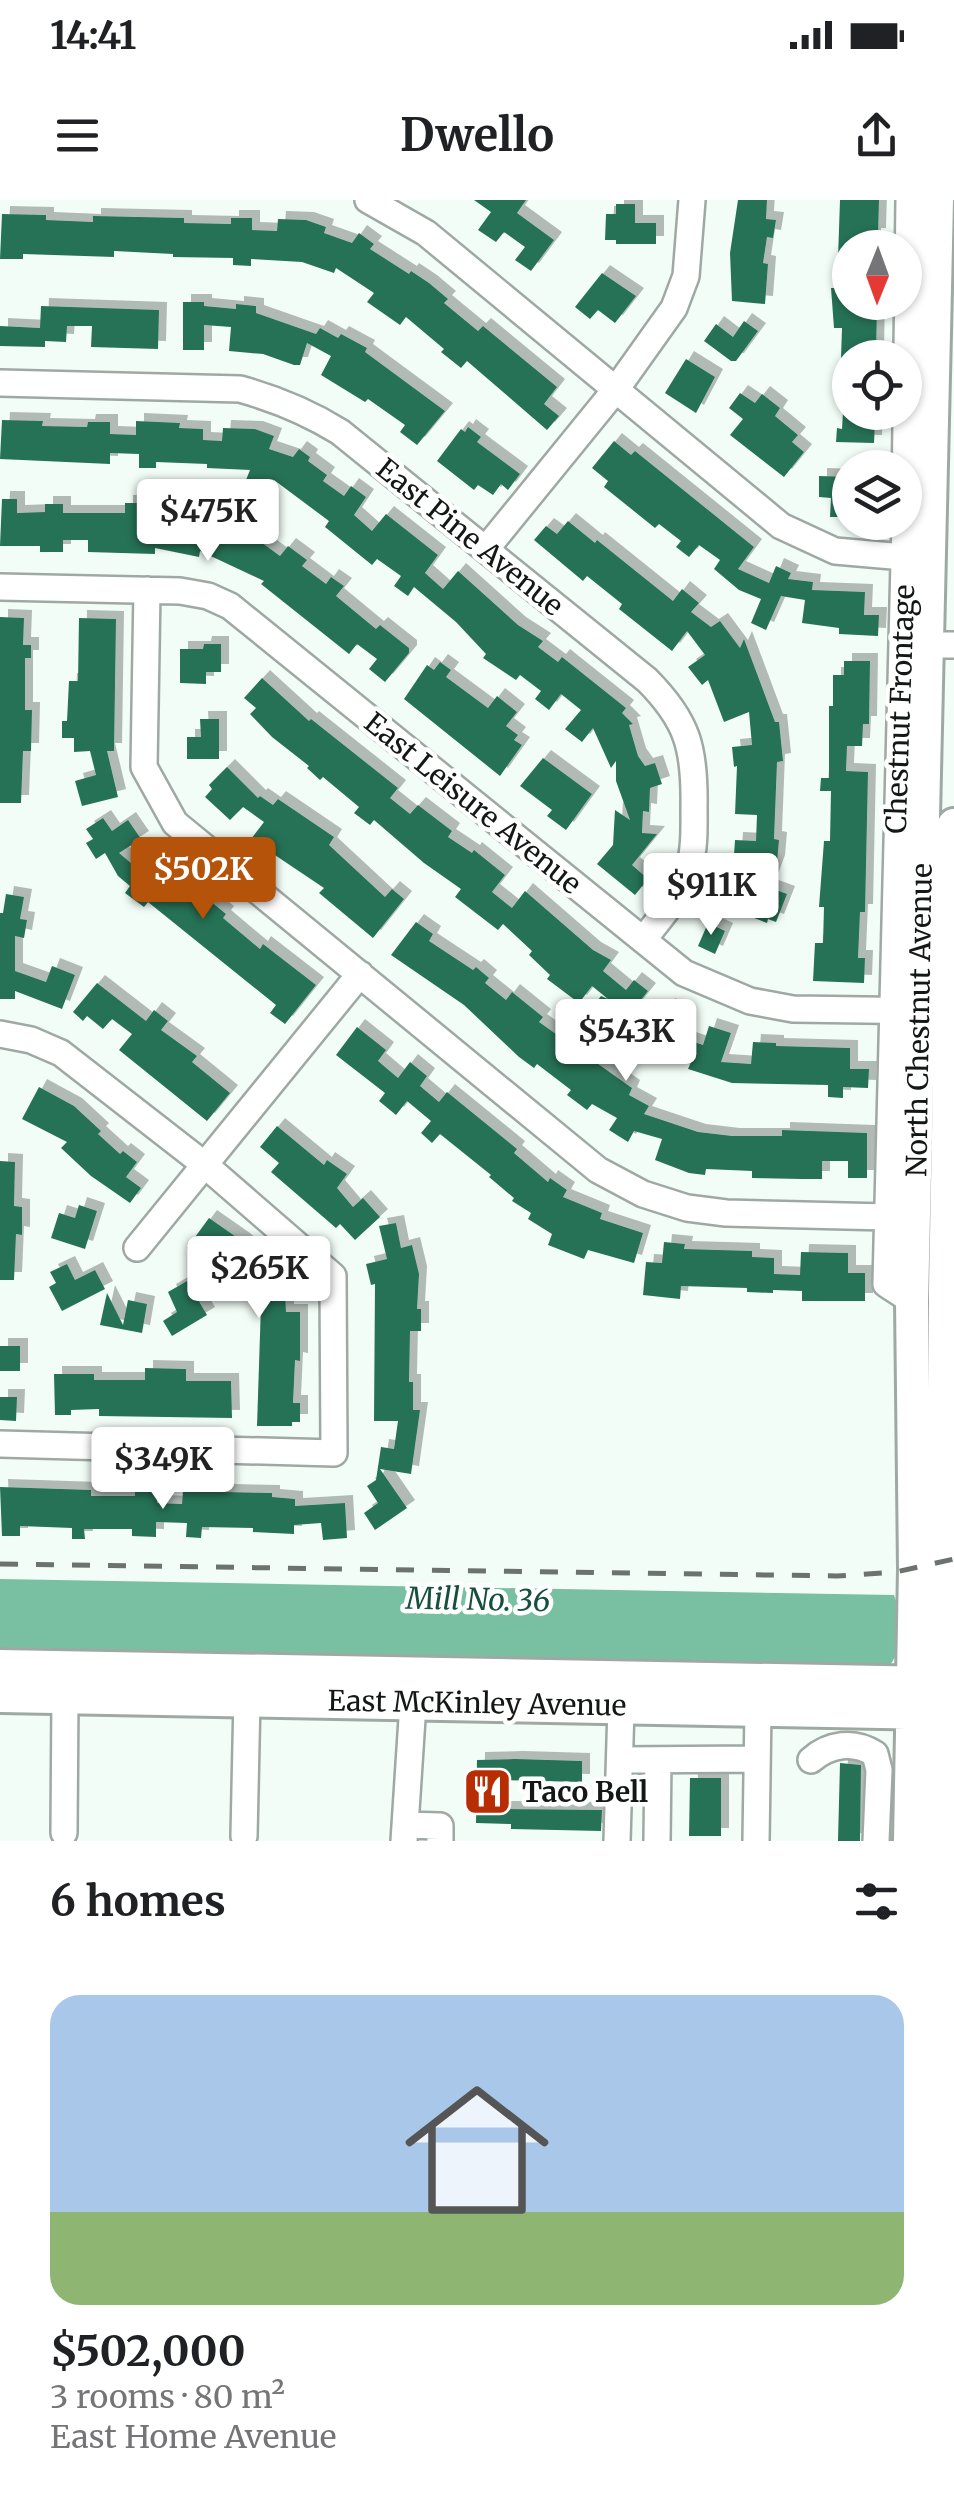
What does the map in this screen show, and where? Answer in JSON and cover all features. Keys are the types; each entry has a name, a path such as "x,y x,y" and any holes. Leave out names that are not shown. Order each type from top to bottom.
{"main road":[{"name":"North Chestnut Avenue","path":"937,200 943,392 938,1195 950,1291 950,1461 937,1660 937,1840"},
{"name":"North Chestnut Avenue","path":"937,1840 949,1756 937,1660 915,1553 912,1301 938,1195 951,1117 952,1079 939,1017 953,965 954,825"},
{"name":"East McKinley Avenue","path":"0,1666 693,1678 937,1660"},
{"name":"East McKinley Avenue","path":"0,1696 758,1709 937,1660"},
{"path":"413,1703 416,1696 432,1690 614,1692 693,1678"}],"street":[{"path":"368,200 410,209 781,526 836,551 904,557"},
{"path":"486,549 617,388 674,308 686,276 692,200"},
{"path":"906,450 910,200"},
{"name":"East Pine Avenue","path":"0,383 240,389 309,413 340,432 647,680 685,729 695,762 694,839 689,870 676,896 643,940"},
{"name":"Chestnut Frontage","path":"904,540 939,1017 887,1217 886,1284 912,1301"},
{"name":"East Leisure Avenue","path":"0,587 147,590 208,596 230,606 684,974 750,1001 793,1010 939,1017"},
{"path":"147,590 144,768 174,822 598,1170 643,1194 688,1208 726,1213 887,1217"},
{"path":"136,1248 360,974"},
{"path":"0,1034 31,1040 62,1053 205,1166 333,1276 334,1454 0,1444"},
{"path":"64,1833 65,1696"},
{"path":"244,1836 247,1698"},
{"path":"413,1703 405,1833 440,1826 440,1841"},
{"path":"618,1841 621,1707"},
{"path":"756,1841 758,1709"},
{"path":"811,1760 830,1746 864,1748 874,1754 879,1770 876,1841"},
{"path":"620,1760 757,1759"},
{"path":"657,1841 658,1760"}],"water":[{"name":"Mill No. 36","path":"0,1579 894,1595 902,1632 899,1649 889,1666 0,1649"}],"building":[{"path":"474,200 526,200 517,213 554,240 531,271 515,260 525,247 504,232 496,242 478,230 491,212"},
{"path":"738,200 767,200 766,219 776,220 773,238 767,237 763,263 768,264 765,304 732,301 730,253"},
{"path":"840,200 879,200 878,230 839,230"},
{"path":"616,204 635,204 635,223 656,223 656,244 616,244 616,240 605,240 606,214 616,214"},
{"path":"2,214 93,222 93,216 184,218 184,223 231,224 231,218 252,218 252,230 277,231 278,219 306,220 326,227 324,233 352,243 359,233 374,244 370,249 429,283 448,299 444,303 478,331 483,326 557,387 544,404 559,416 547,430 467,361 461,368 441,352 444,349 406,317 400,325 367,302 374,293 336,268 334,273 302,262 251,259 251,266 233,265 233,258 114,251 114,257 23,254 23,259 0,259"},
{"path":"602,273 636,296 615,323 598,310 590,319 575,307"},
{"path":"183,302 236,309 236,304 256,306 256,313 316,334 320,328 338,338 341,334 367,348 365,352 445,411 417,445 400,432 405,425 368,399 365,402 321,375 331,356 307,343 300,365 294,365 263,354 229,351 231,327 204,325 204,350 183,350"},
{"path":"41,306 159,310 158,349 91,347 92,326 67,326 66,342 45,341 45,347 0,346 0,326 40,328"},
{"path":"833,320 877,320 876,340 842,340 842,328 834,328"},
{"path":"744,321 758,331 736,361 704,341 716,324 733,337"},
{"path":"686,359 715,377 696,413 665,393"},
{"path":"740,393 755,403 762,394 780,408 775,416 798,435 792,442 804,452 784,477 730,435 743,419 729,408"},
{"path":"2,420 87,427 88,422 110,422 110,434 136,435 136,421 180,423 179,428 203,429 203,440 222,441 223,428 255,429 274,436 269,449 293,457 299,449 327,475 323,481 344,496 351,486 366,497 354,515 372,531 386,514 438,555 425,573 443,589 458,571 518,625 543,641 538,647 558,662 562,657 626,708 622,713 633,724 629,725 638,756 645,766 655,763 662,784 650,788 649,812 643,811 642,833 657,834 632,865 648,879 635,895 597,864 613,845 615,810 630,820 616,781 616,761 611,768 593,728 582,742 565,729 581,710 561,694 549,710 535,699 541,691 520,675 516,680 483,658 486,654 456,622 414,587 408,596 394,586 401,576 377,559 372,565 325,527 329,521 274,480 272,487 261,482 258,490 244,485 250,470 156,462 156,468 139,468 139,454 110,453 110,464 0,459"},
{"path":"468,427 481,437 477,442 520,474 508,490 501,484 493,495 478,485 474,490 437,461 461,429 465,432"},
{"path":"837,430 875,430 874,443 836,442"},
{"path":"614,441 631,455 635,451 754,547 738,569 769,583 776,566 791,573 788,579 813,582 812,590 865,592 864,615 879,615 878,636 839,634 839,628 802,623 805,600 781,596 766,630 751,623 761,599 739,590 714,569 720,560 699,545 689,557 676,547 681,541 659,524 655,528 604,487 608,481 592,468"},
{"path":"819,476 832,476 832,517 831,498 819,497"},
{"path":"2,499 17,499 17,513 45,512 45,504 63,504 63,513 125,513 125,503 144,503 144,509 169,507 207,514 204,532 228,544 236,528 280,556 288,546 307,560 302,566 326,584 331,577 344,586 336,596 376,629 380,625 409,648 409,653 385,682 369,669 377,659 357,644 349,654 261,584 264,581 200,551 199,557 155,548 155,554 88,552 88,540 63,540 63,552 40,552 40,546 0,546"},
{"path":"568,521 673,601 682,589 699,603 691,612 711,627 720,621 740,648 744,639 775,722 779,722 783,761 777,762 774,839 779,840 777,863 768,887 787,894 776,922 768,919 767,923 720,905 733,870 735,840 756,841 757,815 735,814 737,766 734,767 732,747 752,745 749,712 724,722 708,680 702,685 688,667 705,655 687,631 672,651 619,609 622,604 587,576 583,581 534,540 546,526 557,534"},
{"path":"0,617 24,618 23,645 31,645 31,658 25,658 25,710 32,710 31,751 23,751 21,803 0,803"},
{"path":"79,618 116,619 114,751 107,751 118,797 82,806 75,781 96,775 90,751 74,752 74,738 62,738 69,681 78,681"},
{"path":"204,644 221,644 221,672 206,672 206,684 180,683 180,649 203,649"},
{"path":"844,661 870,661 869,724 863,724 862,746 847,746 846,771 868,772 865,912 860,912 858,958 865,958 864,983 813,981 815,943 823,943 824,907 819,907 824,841 830,841 831,791 820,791 821,778 829,778 833,675 844,675"},
{"path":"440,662 451,670 446,677 488,708 497,696 517,712 506,726 518,735 514,740 522,745 500,776 404,699 427,665 434,670"},
{"path":"262,678 309,721 398,788 390,798 410,814 418,805 452,831 448,837 472,853 474,850 505,875 492,892 512,908 525,891 593,950 611,960 603,971 626,990 634,980 648,991 632,1011 659,1023 667,1006 686,1015 676,1036 703,1045 709,1026 731,1033 721,1062 751,1064 753,1042 850,1048 850,1069 869,1069 868,1088 843,1087 843,1098 828,1097 828,1085 732,1083 688,1069 691,1062 667,1054 665,1059 641,1048 646,1038 633,1032 598,1000 601,996 608,999 592,986 579,1003 547,979 550,975 529,955 532,951 503,924 498,930 455,897 461,889 374,820 370,825 354,813 359,807 323,777 320,780 309,766 272,737 250,714 256,708 244,698"},
{"path":"200,719 219,719 219,759 187,759 187,737 201,737"},
{"path":"543,758 592,794 566,830 547,816 552,810 520,786"},
{"path":"227,767 258,798 273,805 278,799 334,837 329,845 385,897 392,889 404,899 373,938 319,893 324,888 251,839 264,822 243,807 230,820 205,797 212,789 209,785"},
{"path":"103,818 112,831 128,820 141,839 119,853 144,874 158,857 174,870 165,880 185,896 193,887 260,949 263,944 316,985 285,1024 270,1013 276,1005 148,902 144,907 125,893 130,886 118,876 105,853 96,859 86,843 93,839 86,829"},
{"path":"6,894 24,897 20,919 27,920 24,938 15,936 15,971 46,982 52,966 75,975 62,1009 15,991 15,999 0,999 0,913"},
{"path":"416,922 433,934 429,941 473,970 476,967 489,978 485,983 506,1000 512,992 543,1017 539,1022 632,1088 629,1095 649,1106 644,1114 698,1132 732,1136 782,1136 782,1130 867,1133 867,1178 848,1178 848,1161 822,1161 822,1179 801,1179 752,1178 752,1171 706,1169 705,1175 689,1173 655,1160 662,1139 634,1131 628,1142 609,1130 617,1118 592,1104 587,1110 567,1095 571,1090 537,1064 534,1068 519,1057 464,1005 391,955"},
{"path":"708,923 725,931 715,954 698,946"},
{"path":"97,983 146,1021 154,1010 168,1021 161,1030 197,1056 192,1062 230,1093 207,1121 119,1050 132,1034 112,1019 103,1029 87,1016 83,1021 73,1012"},
{"path":"357,1027 386,1050 378,1061 398,1078 410,1062 427,1076 420,1086 439,1102 447,1092 517,1149 514,1153 548,1182 550,1178 567,1190 563,1197 602,1213 600,1219 643,1233 634,1263 588,1250 584,1259 548,1245 552,1234 528,1219 531,1213 512,1201 514,1198 491,1175 440,1134 432,1143 421,1133 431,1121 407,1101 396,1115 379,1101 385,1093 336,1055"},
{"path":"39,1087 74,1106 120,1154 123,1151 137,1162 126,1177 141,1188 130,1203 91,1176 61,1148 67,1142 22,1119"},
{"path":"277,1126 324,1165 327,1160 347,1174 337,1188 353,1207 363,1198 380,1217 355,1240 271,1172 279,1163 260,1147"},
{"path":"0,1161 15,1162 14,1206 22,1207 22,1235 16,1234 14,1280 0,1280"},
{"path":"79,1205 97,1211 85,1249 51,1238 59,1213 75,1218"},
{"path":"209,1218 275,1271 256,1295 285,1294 286,1312 300,1312 300,1361 295,1360 293,1403 300,1403 300,1422 292,1422 292,1426 257,1426 261,1304 237,1285 233,1290 219,1279 224,1273 187,1248"},
{"path":"396,1223 401,1248 412,1245 419,1274 417,1309 421,1309 421,1331 410,1331 409,1382 413,1382 413,1410 420,1410 411,1474 380,1469 407,1508 375,1530 364,1513 378,1503 367,1486 376,1480 381,1447 394,1449 398,1421 374,1421 375,1284 371,1285 366,1264 387,1259 379,1226"},
{"path":"664,1242 685,1244 684,1249 752,1251 752,1257 774,1258 774,1274 800,1275 801,1252 848,1253 848,1273 865,1273 865,1301 802,1301 802,1291 747,1292 747,1288 681,1286 680,1299 643,1295 646,1262 662,1263"},
{"path":"67,1264 75,1280 95,1270 105,1289 62,1311 49,1287 56,1283 50,1272"},
{"path":"187,1281 207,1315 172,1336 163,1321 177,1312 168,1292"},
{"path":"107,1293 123,1325 128,1300 147,1304 142,1333 100,1325"},
{"path":"0,1346 20,1346 20,1371 0,1371"},
{"path":"145,1368 186,1369 186,1381 231,1381 232,1418 99,1416 99,1409 55,1415 54,1374 94,1374 94,1380 145,1380"},
{"path":"0,1397 17,1397 16,1421 0,1420"},
{"path":"0,1487 91,1490 91,1496 135,1496 135,1490 157,1490 157,1503 182,1504 183,1491 272,1493 272,1497 295,1499 295,1506 345,1503 347,1538 323,1540 321,1523 294,1525 294,1534 202,1527 201,1538 186,1537 187,1523 156,1522 156,1537 132,1536 132,1529 84,1529 85,1539 72,1539 72,1528 20,1526 20,1536 2,1536"},
{"path":"477,1760 582,1761 582,1782 498,1780 498,1809 602,1810 601,1831 511,1829 511,1824 476,1823"},
{"path":"840,1763 861,1765 860,1841 838,1841"},
{"path":"690,1778 721,1778 721,1836 689,1836"}],"railway":[{"path":"0,1564 837,1576 896,1572 954,1559"}],"place":[{"name":"Taco Bell","path":"487,1792"}]}
